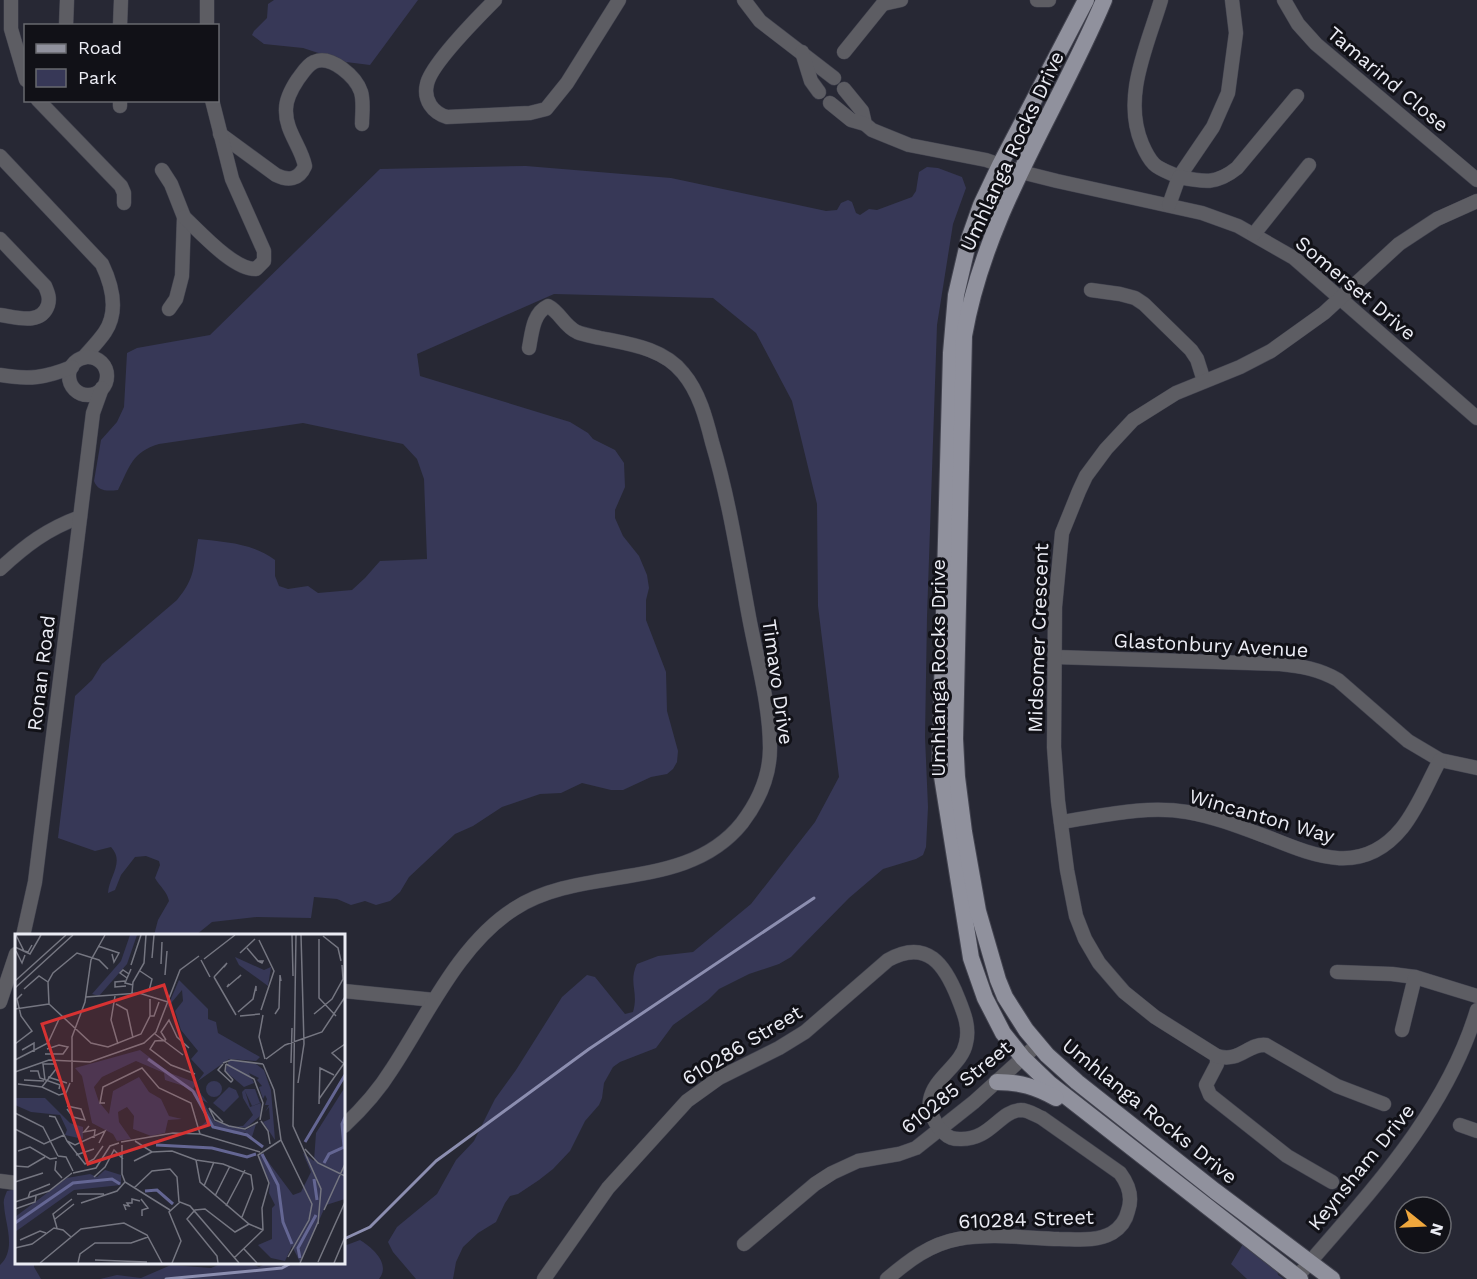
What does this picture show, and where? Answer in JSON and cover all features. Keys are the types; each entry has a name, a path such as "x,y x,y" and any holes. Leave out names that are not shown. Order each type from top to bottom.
{"main road":[{"name":"Umhlanga Rocks Drive","path":"1086,0 981,205 969,239 956,295 952,329 940,764 971,958 985,998 1003,1033 1023,1058 1049,1083 1094,1119 1299,1278"},
{"name":"Umhlanga Rocks Drive","path":"1104,0 1020,172 988,246 973,291 964,336 955,740 964,832 978,911 992,965 1005,997 1037,1045 1077,1082 1128,1123 1332,1279"},
{"path":"996,1082 1020,1082 1039,1089 1094,1119"}],"street":[{"path":"12,0 11,29 24,73"},
{"path":"66,24 67,0"},
{"path":"120,24 121,0"},
{"path":"207,0 207,24"},
{"path":"495,0 440,63 427,82 428,100 433,110 440,115 447,117 530,113 546,109 567,83 619,0"},
{"path":"744,0 760,21 834,78"},
{"path":"844,52 884,2 901,0"},
{"path":"1036,0 1049,0"},
{"path":"1161,0 1136,85 1134,116 1139,136 1149,158 1176,182 1208,182 1229,175 1297,96"},
{"path":"1169,206 1176,182 1213,127 1228,93 1236,33 1232,0"},
{"name":"Tamarind Close","path":"1284,0 1298,24 1316,44 1477,180"},
{"path":"802,52 811,81 819,92"},
{"path":"220,134 276,175 291,179 297,177 305,166 289,130 286,107 289,95 300,77 314,62 321,61 343,68 357,83 363,100 362,124"},
{"path":"844,88 862,111 865,124"},
{"path":"40,102 121,186 124,203"},
{"path":"184,217 211,242 244,267 255,269 264,261 264,251 232,179 212,102"},
{"name":"Somerset Drive","path":"830,103 851,120 865,124 872,130 909,145 986,160 1020,172 1169,206 1223,220 1254,234 1294,258 1477,418"},
{"path":"0,156 102,264 114,301 113,312 105,333 106,378 102,388 97,392 80,393 72,385 53,375"},
{"path":"1254,234 1309,165"},
{"path":"162,170 171,184 184,217 182,276 176,299 169,309"},
{"name":"Midsomer Crescent","path":"1217,1056 1155,1017 1116,985 1084,939 1076,916 1067,870 1054,747 1055,607 1062,533 1078,491 1106,449 1134,420 1176,393 1266,354 1324,313 1399,244 1437,219 1477,201"},
{"path":"0,239 45,286 49,294 49,302 40,316 34,318 0,315"},
{"path":"1091,290 1128,295 1144,304 1191,350 1197,359 1204,381"},
{"name":"Timavo Drive","path":"345,1125 375,1094 434,1000 480,938 504,915 530,899 559,889 664,869 691,861 716,848 733,832 750,811 765,780 770,756 764,696 722,477 708,425 693,387 678,367 659,354 629,344 576,332 553,308 548,306 541,309 537,316 529,348"},
{"path":"72,385 69,374 77,362 105,333"},
{"path":"0,375 32,379 53,375 77,362 98,360 104,367"},
{"name":"Ronan Road","path":"23,934 35,882 93,413 102,388"},
{"name":"Ronan Road","path":"86,394 93,413"},
{"path":"0,569 50,529 80,517"},
{"name":"Glastonbury Avenue","path":"1054,657 1245,663 1310,668 1329,674 1338,680 1408,741 1440,760 1477,768"},
{"name":"Wincanton Way","path":"1061,822 1154,810 1188,812 1232,825 1310,854 1332,858 1353,857 1373,851 1394,836 1408,819 1440,760"},
{"name":"610286 Street","path":"544,1279 608,1188 687,1101 719,1078 779,1048 805,1032 888,960 903,953 918,953 934,958 939,963 951,980 967,1027 964,1051 945,1073 931,1095 930,1109 940,1129"},
{"path":"0,1002 15,957"},
{"path":"1337,972 1415,977 1477,996"},
{"path":"1402,1030 1415,977"},
{"path":"345,991 434,1000"},
{"name":"Keynsham Drive","path":"1299,1278 1395,1163 1431,1112 1453,1070 1477,1010"},
{"name":"610285 Street","path":"744,1244 815,1184 832,1173 858,1161 914,1150 1037,1045"},
{"path":"1332,1182 1287,1156 1210,1095 1206,1085 1217,1064 1217,1056 1231,1058 1258,1045 1266,1045 1337,1086 1384,1104"},
{"name":"610284 Street","path":"887,1279 921,1253 943,1243 959,1239 988,1237 1098,1238 1114,1232 1127,1215 1131,1201 1130,1193 1120,1173 1032,1113 1020,1110 1012,1112 985,1133 970,1139 952,1138 940,1129"},
{"path":"1460,1125 1477,1131"},
{"path":"0,1181 15,1183"}],"green space":[{"path":"274,0 418,0 370,65 346,62 303,48 264,44 252,35 267,18 268,4"},
{"path":"526,166 671,178 826,211 837,210 841,203 848,200 852,202 856,213 860,215 869,209 877,210 912,197 916,191 919,172 927,167 938,168 962,177 966,188 953,224 937,325 927,617 925,737 928,807 926,847 923,855 883,869 849,898 791,957 719,989 708,1000 673,1025 656,1048 613,1067 604,1083 599,1105 585,1121 570,1151 539,1180 518,1194 510,1196 496,1222 478,1233 463,1247 456,1262 453,1279 416,1279 393,1252 388,1242 397,1227 437,1194 456,1160 474,1141 495,1099 562,997 587,975 595,977 625,1014 633,1012 635,999 633,977 637,964 658,956 693,952 751,904 815,822 839,777 818,606 817,504 792,401 756,333 713,298 554,294 417,354 420,376 570,422 588,433 593,439 615,450 624,463 625,487 615,510 615,518 623,536 639,556 647,575 649,588 646,600 646,620 666,672 667,711 678,751 677,762 673,769 667,774 651,777 623,790 611,790 582,783 561,793 540,794 502,807 473,826 455,834 409,877 400,892 390,901 376,905 365,901 351,905 337,899 314,897 311,918 257,917 212,922 197,934 154,934 158,920 169,901 155,878 160,865 159,861 146,856 135,857 121,875 115,890 108,893 117,858 111,847 95,851 58,838 75,696 92,680 102,664 177,600 191,578 198,539 238,544 266,554 275,560 275,576 279,586 288,589 308,586 318,593 352,590 380,561 427,559 424,479 417,459 403,444 303,423 159,444 137,456 118,490 101,489 94,481 101,440 117,422 124,407 127,353 137,348 210,335 380,169"},
{"path":"15,1189 15,1264 34,1264 41,1279 0,1279 0,1265 8,1252 9,1244 4,1200 7,1191"},
{"path":"360,1240 370,1247 382,1262 383,1268 379,1279 100,1279 117,1275 141,1278 171,1265 211,1268 221,1264 251,1264 259,1267 265,1264 345,1264 345,1246"},
{"path":"1243,1244 1277,1269 1278,1275 1284,1279 1247,1279 1231,1264"}],"waterway":[{"path":"345,1239 370,1227 436,1161 589,1049 814,898"},
{"path":"166,1279 282,1268 289,1264"}]}
